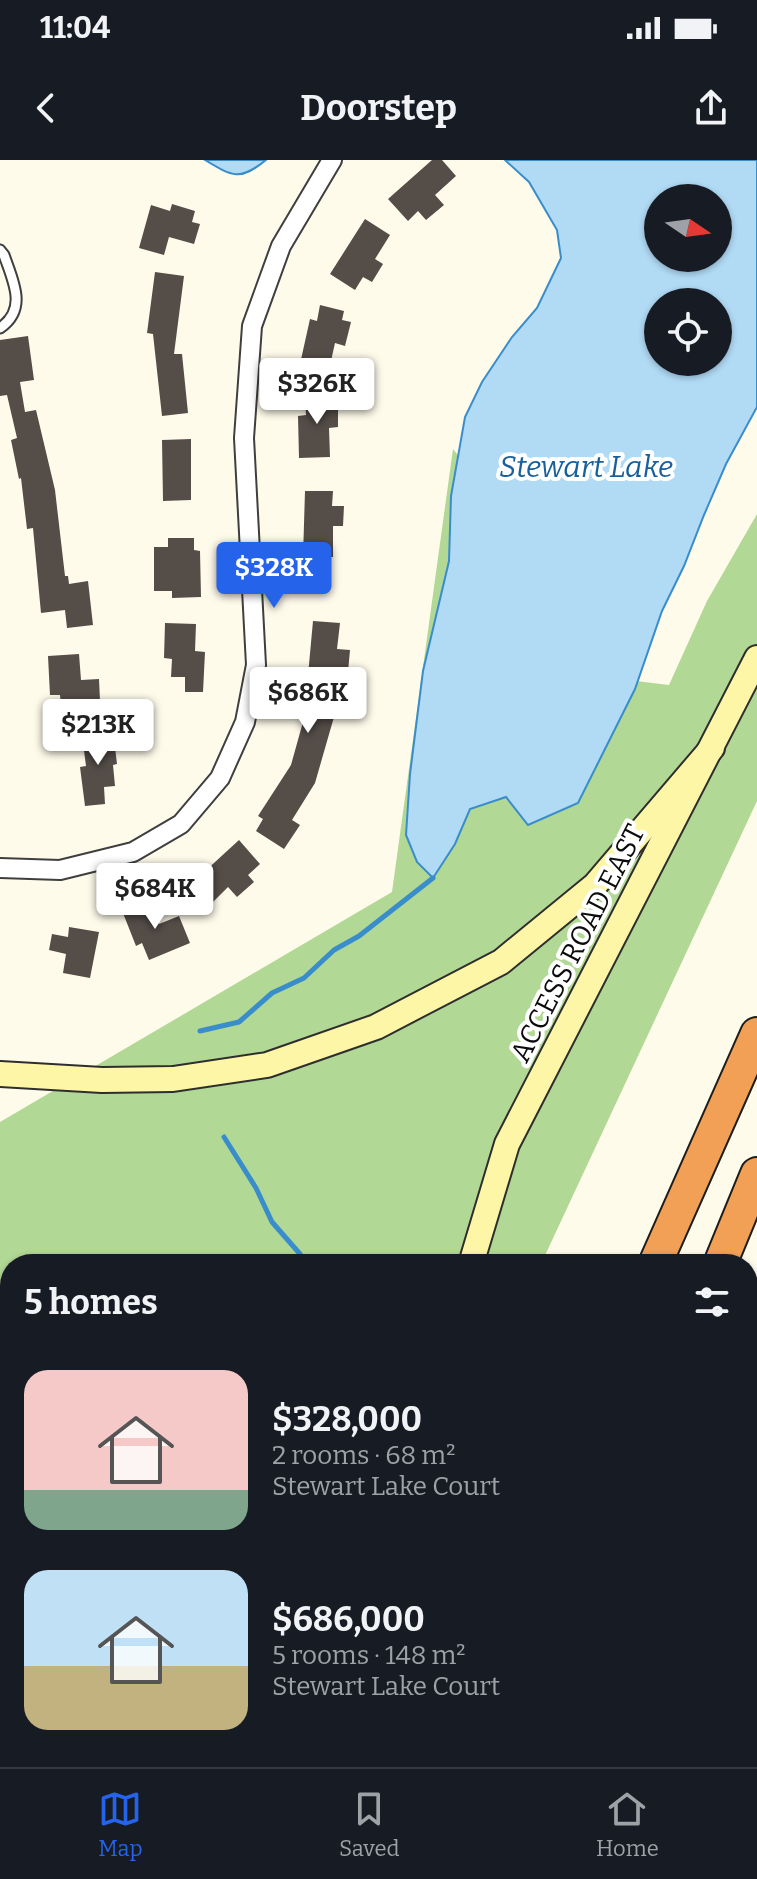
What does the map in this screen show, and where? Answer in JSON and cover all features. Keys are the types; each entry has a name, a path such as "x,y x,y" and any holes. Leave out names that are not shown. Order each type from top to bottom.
{"highway":[{"path":"659,1254 757,1034"},
{"path":"724,1254 757,1174"}],"main road":[{"name":"ACCESS ROAD EAST","path":"474,1254 507,1144 757,658"},
{"path":"0,1074 102,1080 173,1079 267,1065 376,1027 501,962 595,885 712,748"}],"street":[{"path":"0,868 60,870 133,852 181,824 220,778 245,722 256,665 244,438 252,326 281,246 332,160"}],"lane":[{"path":"0,250 17,300 15,313 0,328"}],"green space":[{"path":"453,449 541,561 579,674 669,685 707,601 757,514 757,801 546,1254 0,1254 0,1122 392,892"}],"water":[{"path":"205,160 266,160 243,174 236,174"},
{"name":"Stewart Lake","path":"505,160 757,160 757,407 726,464 662,611 635,689 578,803 528,825 506,797 470,809 455,844 433,878 417,862 406,835 410,774 423,671 449,561 451,496 465,417 482,382 512,337 537,308 561,258 557,230 529,182"}],"building":[{"path":"432,160 442,160 456,176 435,195 444,205 426,220 418,211 408,221 388,199"},
{"path":"172,204 195,211 192,222 200,224 194,244 169,237 164,255 139,248 151,205 170,211"},
{"path":"365,219 390,235 375,259 383,264 372,282 363,277 355,290 330,274"},
{"path":"155,272 184,276 174,354 182,354 188,413 162,416 153,334 147,333"},
{"path":"320,305 344,311 342,320 351,322 345,346 335,343 329,370 300,364 310,319 317,321"},
{"path":"28,336 34,380 20,382 25,412 36,410 55,490 65,576 68,576 69,584 88,581 93,625 67,628 65,610 41,613 33,528 27,529 21,478 11,440 17,438 7,395 0,396 0,340"},
{"path":"305,394 329,394 329,403 338,403 338,427 329,428 330,457 299,458 298,416 306,415"},
{"path":"191,439 191,500 163,501 162,440"},
{"path":"305,491 333,491 332,506 344,506 343,526 333,526 333,557 303,557"},
{"path":"168,538 194,538 194,550 200,551 201,597 172,598 172,591 154,591 154,547 168,547"},
{"path":"313,621 340,623 337,649 350,650 348,672 340,672 336,710 315,783 292,820 300,825 284,849 256,831 263,819 258,816 291,765 313,686 307,686"},
{"path":"165,623 196,624 195,651 205,652 203,692 185,692 185,677 171,677 172,659 164,658"},
{"path":"79,654 81,680 99,679 100,701 86,702 87,715 62,717 60,695 50,695 48,656"},
{"path":"113,731 117,764 113,765 115,786 104,787 105,804 85,806 80,767 86,766 82,735"},
{"path":"239,840 260,864 248,875 254,882 237,897 228,887 209,906 190,885"},
{"path":"150,901 159,924 179,916 190,943 149,960 142,943 136,946 123,913"},
{"path":"69,927 99,932 90,978 63,973 66,954 49,950 52,934 68,937"}],"waterway":[{"path":"200,1031 239,1022 272,993 304,978 334,950 359,936 433,878"},
{"path":"224,1137 256,1188 272,1222 300,1254"}]}
